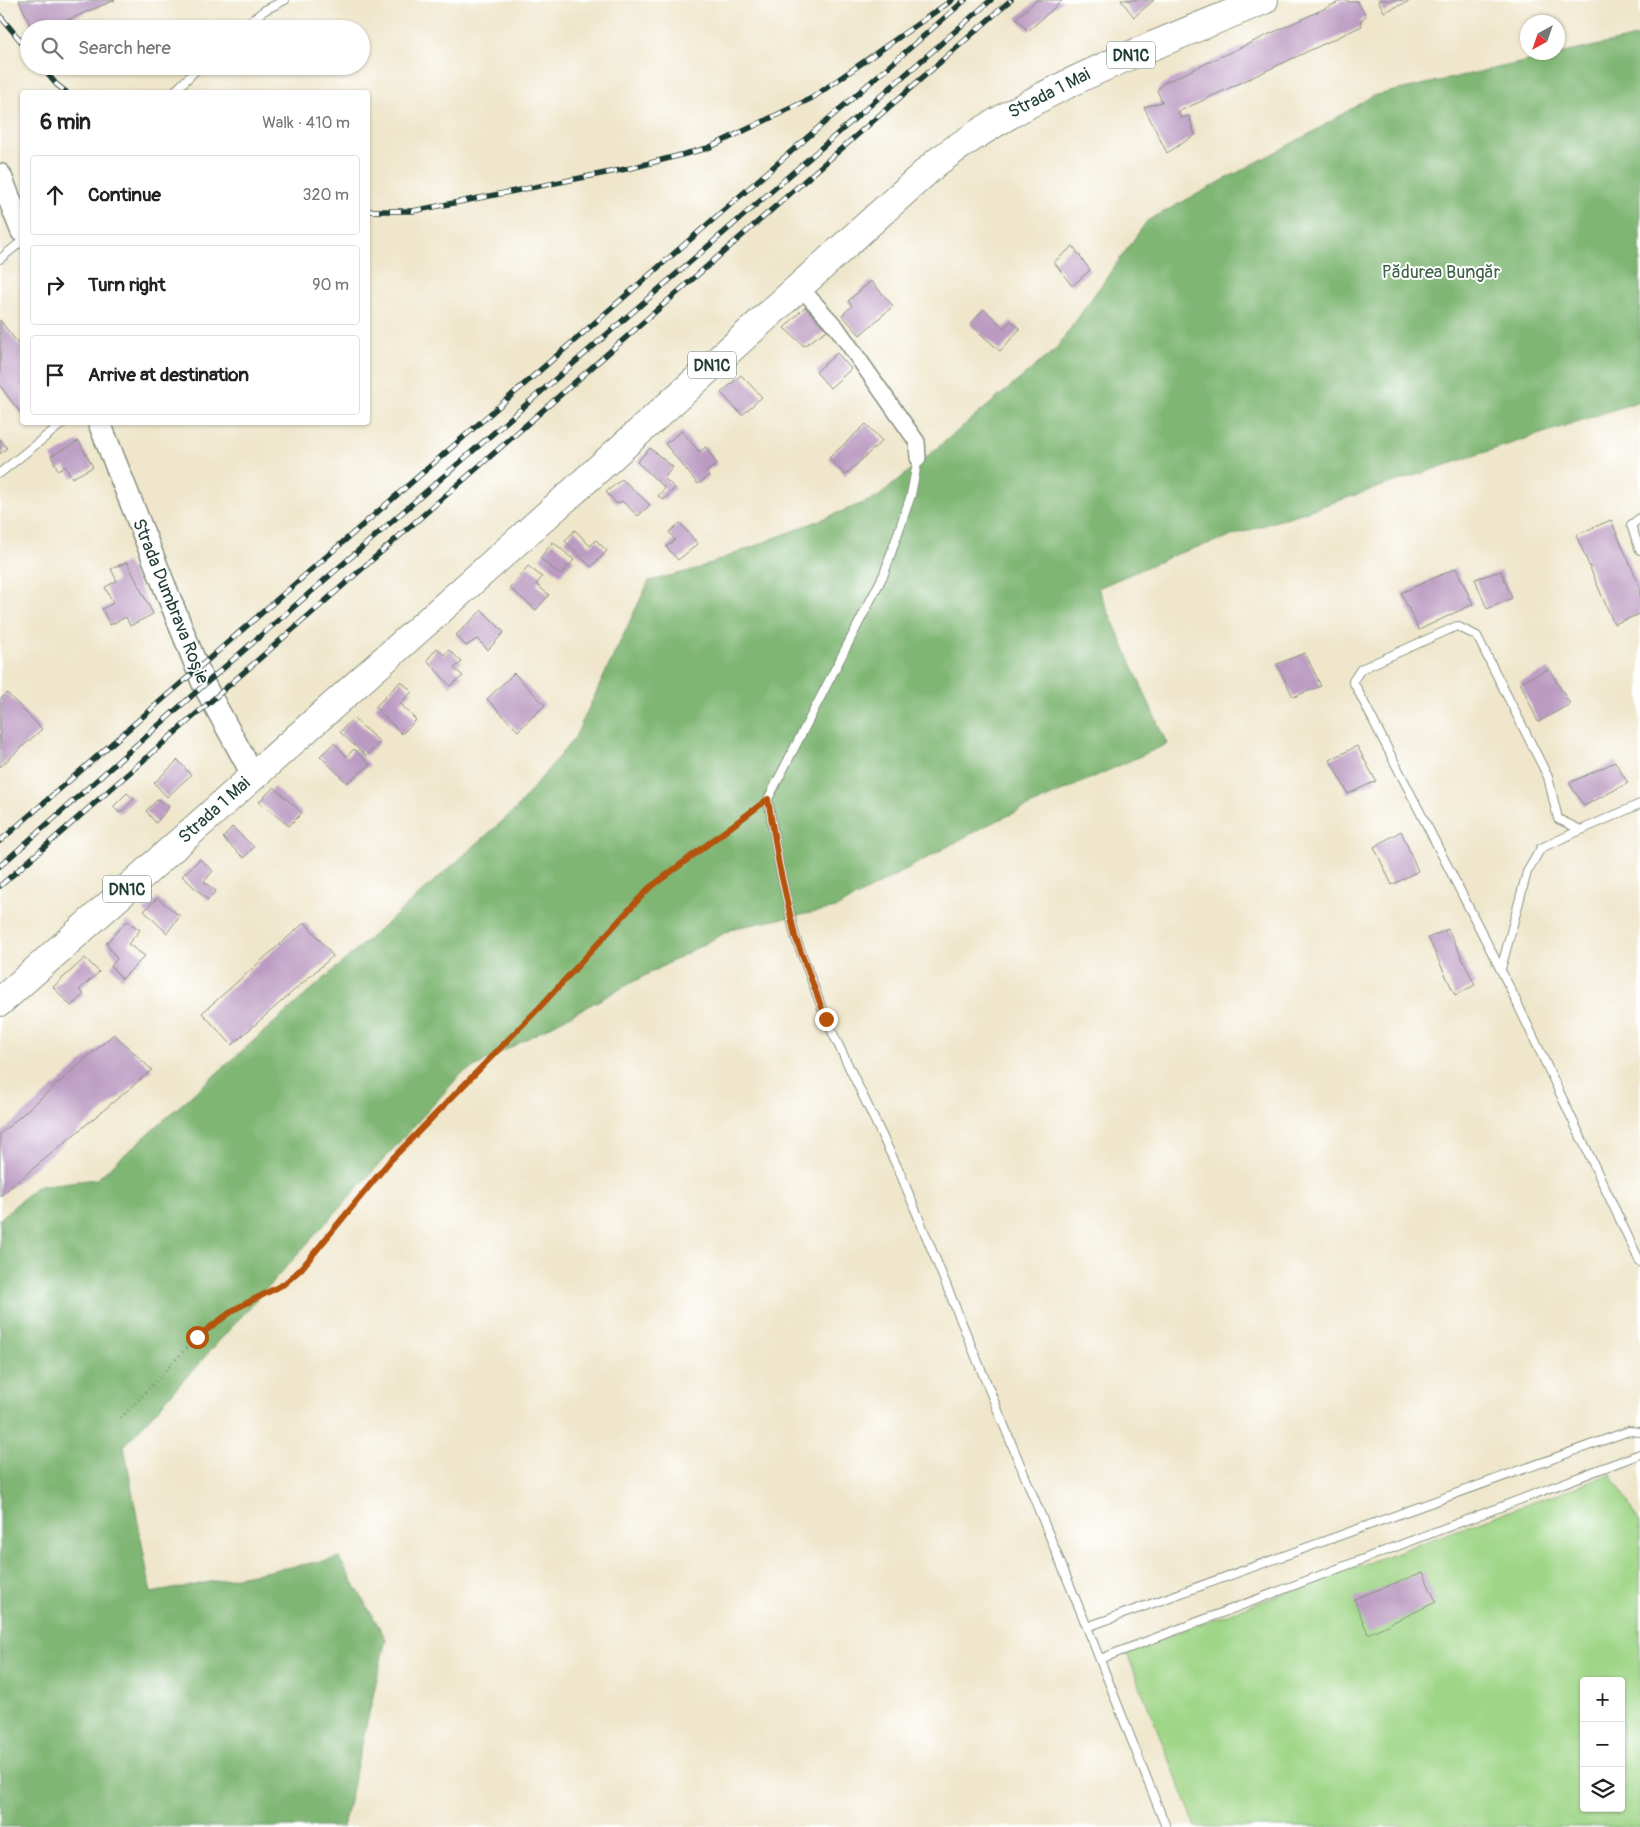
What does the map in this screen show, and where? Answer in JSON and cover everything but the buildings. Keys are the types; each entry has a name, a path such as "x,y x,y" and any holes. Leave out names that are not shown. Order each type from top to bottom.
{"highway":[{"name":"Strada 1 Mai","path":"0,1002 253,775 430,620 937,162 1001,118 1077,78 1264,0"}],"main road":[{"path":"0,175 20,225"},
{"name":"Strada Dumbrava Roșie","path":"100,425 204,684 253,775"}],"street":[{"path":"799,286 837,328 917,442 918,458"}],"lane":[{"path":"252,20 265,10 285,0"},
{"path":"176,90 191,75"},
{"path":"0,259 20,243"},
{"path":"0,473 60,425"},
{"path":"918,458 911,495 884,574 768,799 779,865 795,936 826,1019 901,1175 1100,1659 1166,1827"},
{"path":"1640,518 1631,525 1640,550"},
{"path":"1581,830 1558,820 1548,777 1477,636 1457,626 1361,669 1353,682 1501,969 1640,1262"},
{"path":"1501,969 1526,872 1541,848 1640,804"},
{"path":"1087,1628 1629,1431 1640,1432"},
{"path":"1100,1659 1640,1454"}],"path":[{"path":"120,1418 197,1337 235,1309 284,1284 301,1269 389,1162 539,1008 648,889 768,799"}],"green space":[{"name":"Pădurea Bungăr","path":"1640,36 1640,401 1174,555 1098,588 1167,744 983,827 836,908 734,928 461,1074 124,1446 151,1593 339,1558 386,1639 343,1827 0,1827 0,1219 37,1186 97,1179 515,810 575,737 649,581 694,570 878,497 1055,350 1147,221 1313,132 1372,96 1533,60 1565,60 1565,53"},
{"path":"1611,1474 1640,1523 1640,1827 1196,1827 1126,1651"}],"railway":[{"path":"370,211 413,211 631,168 708,148 812,98 952,0"},
{"path":"0,841 965,0"},
{"path":"0,866 204,685 991,0"},
{"path":"0,886 1011,0"},
{"path":"0,16 20,40"},
{"path":"48,75 64,90"}],"route":[{"path":"197,1337 235,1309 284,1284 301,1269 389,1162 539,1008 648,889 698,854 756,806 768,799 779,865 795,936 826,1019"}]}
